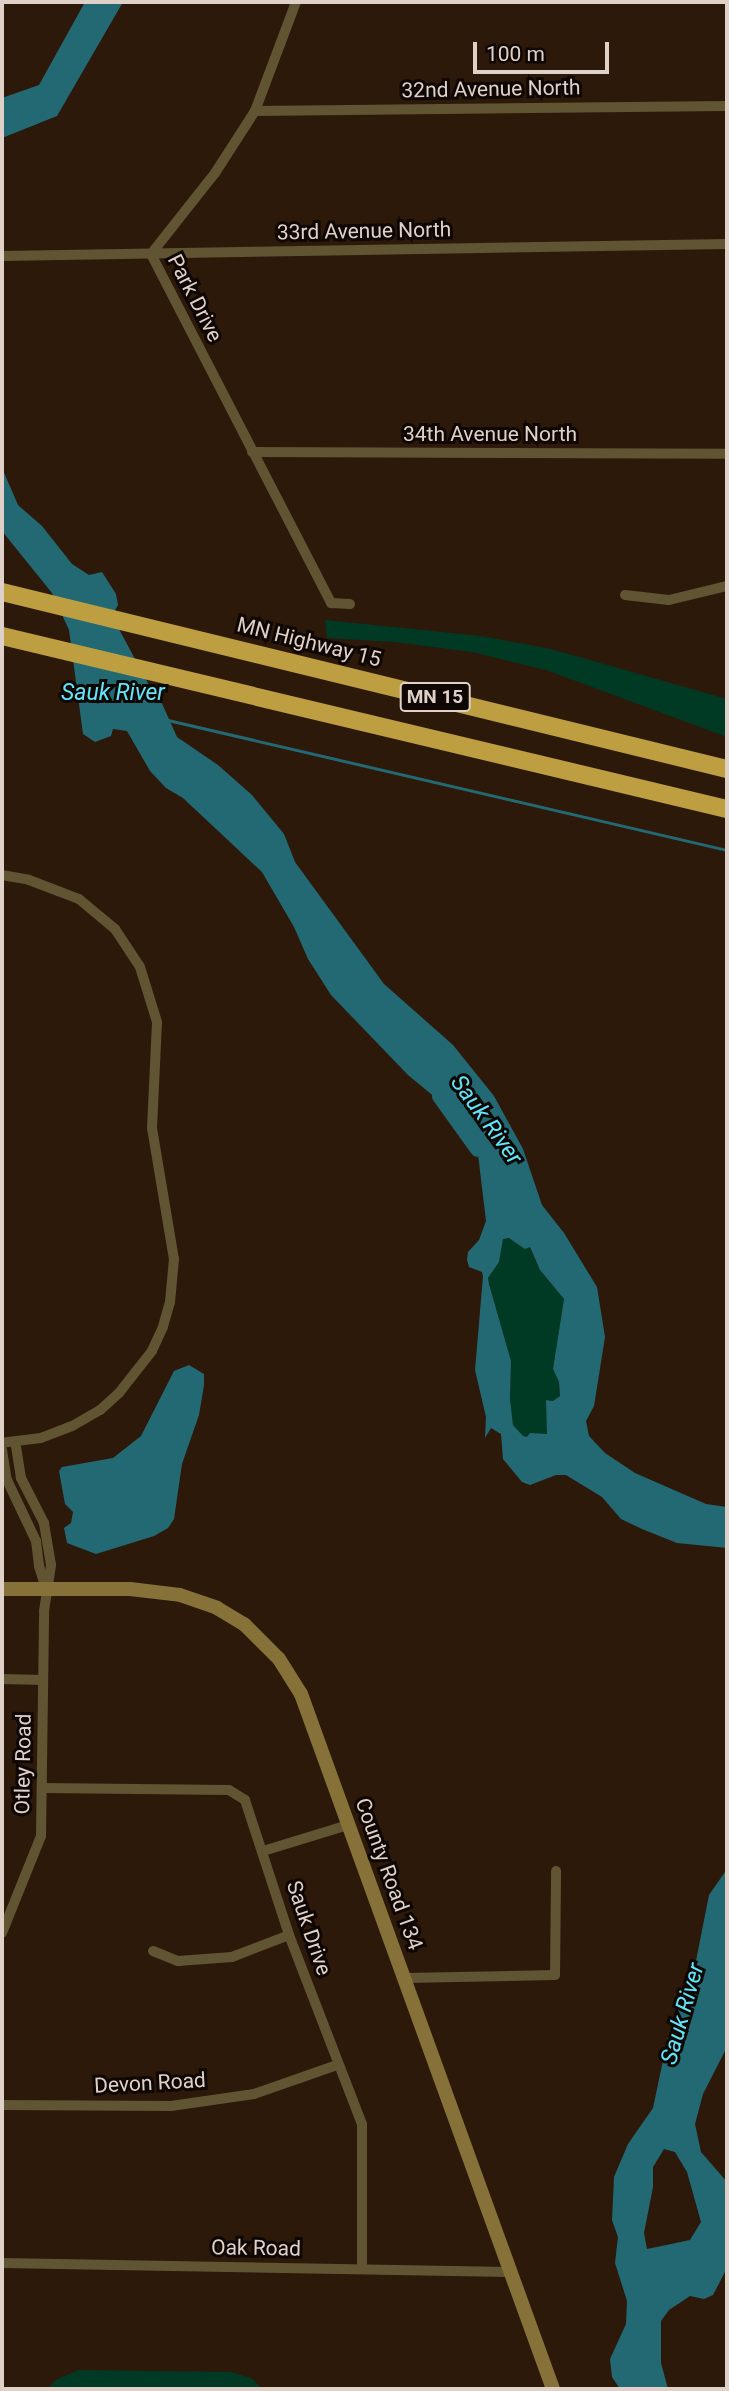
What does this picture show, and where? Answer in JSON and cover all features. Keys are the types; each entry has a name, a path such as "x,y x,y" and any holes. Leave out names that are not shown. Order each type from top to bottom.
{"highway":[{"name":"MN Highway 15","path":"2,592 727,769"},
{"name":"MN 15","path":"2,636 727,808"}],"street":[{"name":"Park Drive","path":"296,2 255,111 215,173 151,254 331,603 350,604"},
{"name":"32nd Avenue North","path":"255,111 727,106"},
{"name":"33rd Avenue North","path":"2,256 727,244"},
{"name":"34th Avenue North","path":"252,452 727,454"},
{"path":"625,595 669,600 727,586"},
{"path":"2,875 29,880 79,899 115,929 140,967 157,1022 152,1128 174,1259 170,1301 163,1327 138,1372 100,1410 82,1421 41,1437 2,1443"},
{"path":"15,1442 21,1478 44,1523 50,1545 51,1565 46,1589"},
{"path":"2,1450 8,1480 37,1541 39,1566 46,1589"},
{"name":"County Road 134","path":"2,1589 130,1589 180,1595 217,1608 244,1624 279,1660 301,1694 553,2389"},
{"name":"Otley Road","path":"2,1933 41,1836 46,1589"},
{"path":"2,1679 43,1680"},
{"name":"Sauk Drive","path":"43,1788 229,1790 245,1800 289,1935 362,2124 362,2269"},
{"path":"263,1851 348,1825"},
{"path":"405,1978 555,1975 556,1871"},
{"path":"153,1951 177,1961 232,1957 289,1935"},
{"name":"Devon Road","path":"2,2105 171,2106 254,2094 337,2065"},
{"name":"Oak Road","path":"2,2263 509,2272"}],"green space":[{"path":"325,620 481,636 551,649 727,699 727,737 546,670 472,652 394,642 327,638"},
{"path":"509,1238 529,1246 540,1270 564,1299 553,1369 559,1382 560,1396 553,1401 547,1400 547,1434 527,1437 522,1436 513,1425 510,1399 511,1361 488,1278 499,1262 503,1239"},
{"path":"78,2370 231,2372 251,2378 263,2389 47,2389 56,2380"}],"water":[{"path":"85,2 123,2 57,116 2,138 2,98 39,85"},
{"name":"Sauk River","path":"2,468 18,505 42,526 72,564 89,575 102,572 116,594 118,605 113,614 120,631 149,685 160,699 177,737 218,765 252,795 284,834 295,862 384,984 453,1045 494,1096 523,1149 542,1205 564,1233 597,1287 605,1337 594,1406 586,1421 589,1436 605,1453 635,1473 706,1504 727,1507 727,1548 677,1543 642,1529 621,1519 602,1497 566,1475 556,1475 530,1485 522,1482 503,1459 501,1434 491,1428 485,1438 486,1417 475,1370 483,1276 482,1272 469,1267 467,1260 468,1252 479,1240 486,1221 478,1154 454,1113 408,1075 331,995 308,959 294,927 262,872 183,798 166,788 150,771 127,731 113,729 111,736 95,742 83,734 69,630 52,593 2,531","holes":["509,1238 525,1249 530,1247 540,1270 564,1299 553,1369 559,1382 560,1396 553,1401 546,1400 547,1434 530,1433 527,1437 513,1425 510,1399 511,1361 488,1278 499,1262 503,1239"]},
{"path":"189,1365 204,1374 204,1385 199,1415 182,1464 174,1519 168,1528 154,1536 96,1554 67,1543 64,1528 71,1523 73,1512 65,1504 59,1471 62,1467 113,1458 141,1436 174,1371"},
{"name":"Sauk River","path":"727,1869 727,2047 703,2094 695,2124 701,2152 727,2182 727,2268 713,2295 704,2299 690,2296 669,2310 661,2321 661,2363 668,2389 620,2389 612,2377 610,2359 626,2324 627,2301 615,2263 618,2237 612,2220 614,2177 628,2144 653,2108 669,2032 694,1971 709,1895","holes":["664,2149 675,2152 687,2172 701,2222 690,2240 647,2249 644,2233 653,2187 653,2167"]}],"waterway":[{"path":"168,720 727,850"},
{"name":"Sauk River","path":"440,1096 478,1149"}]}
